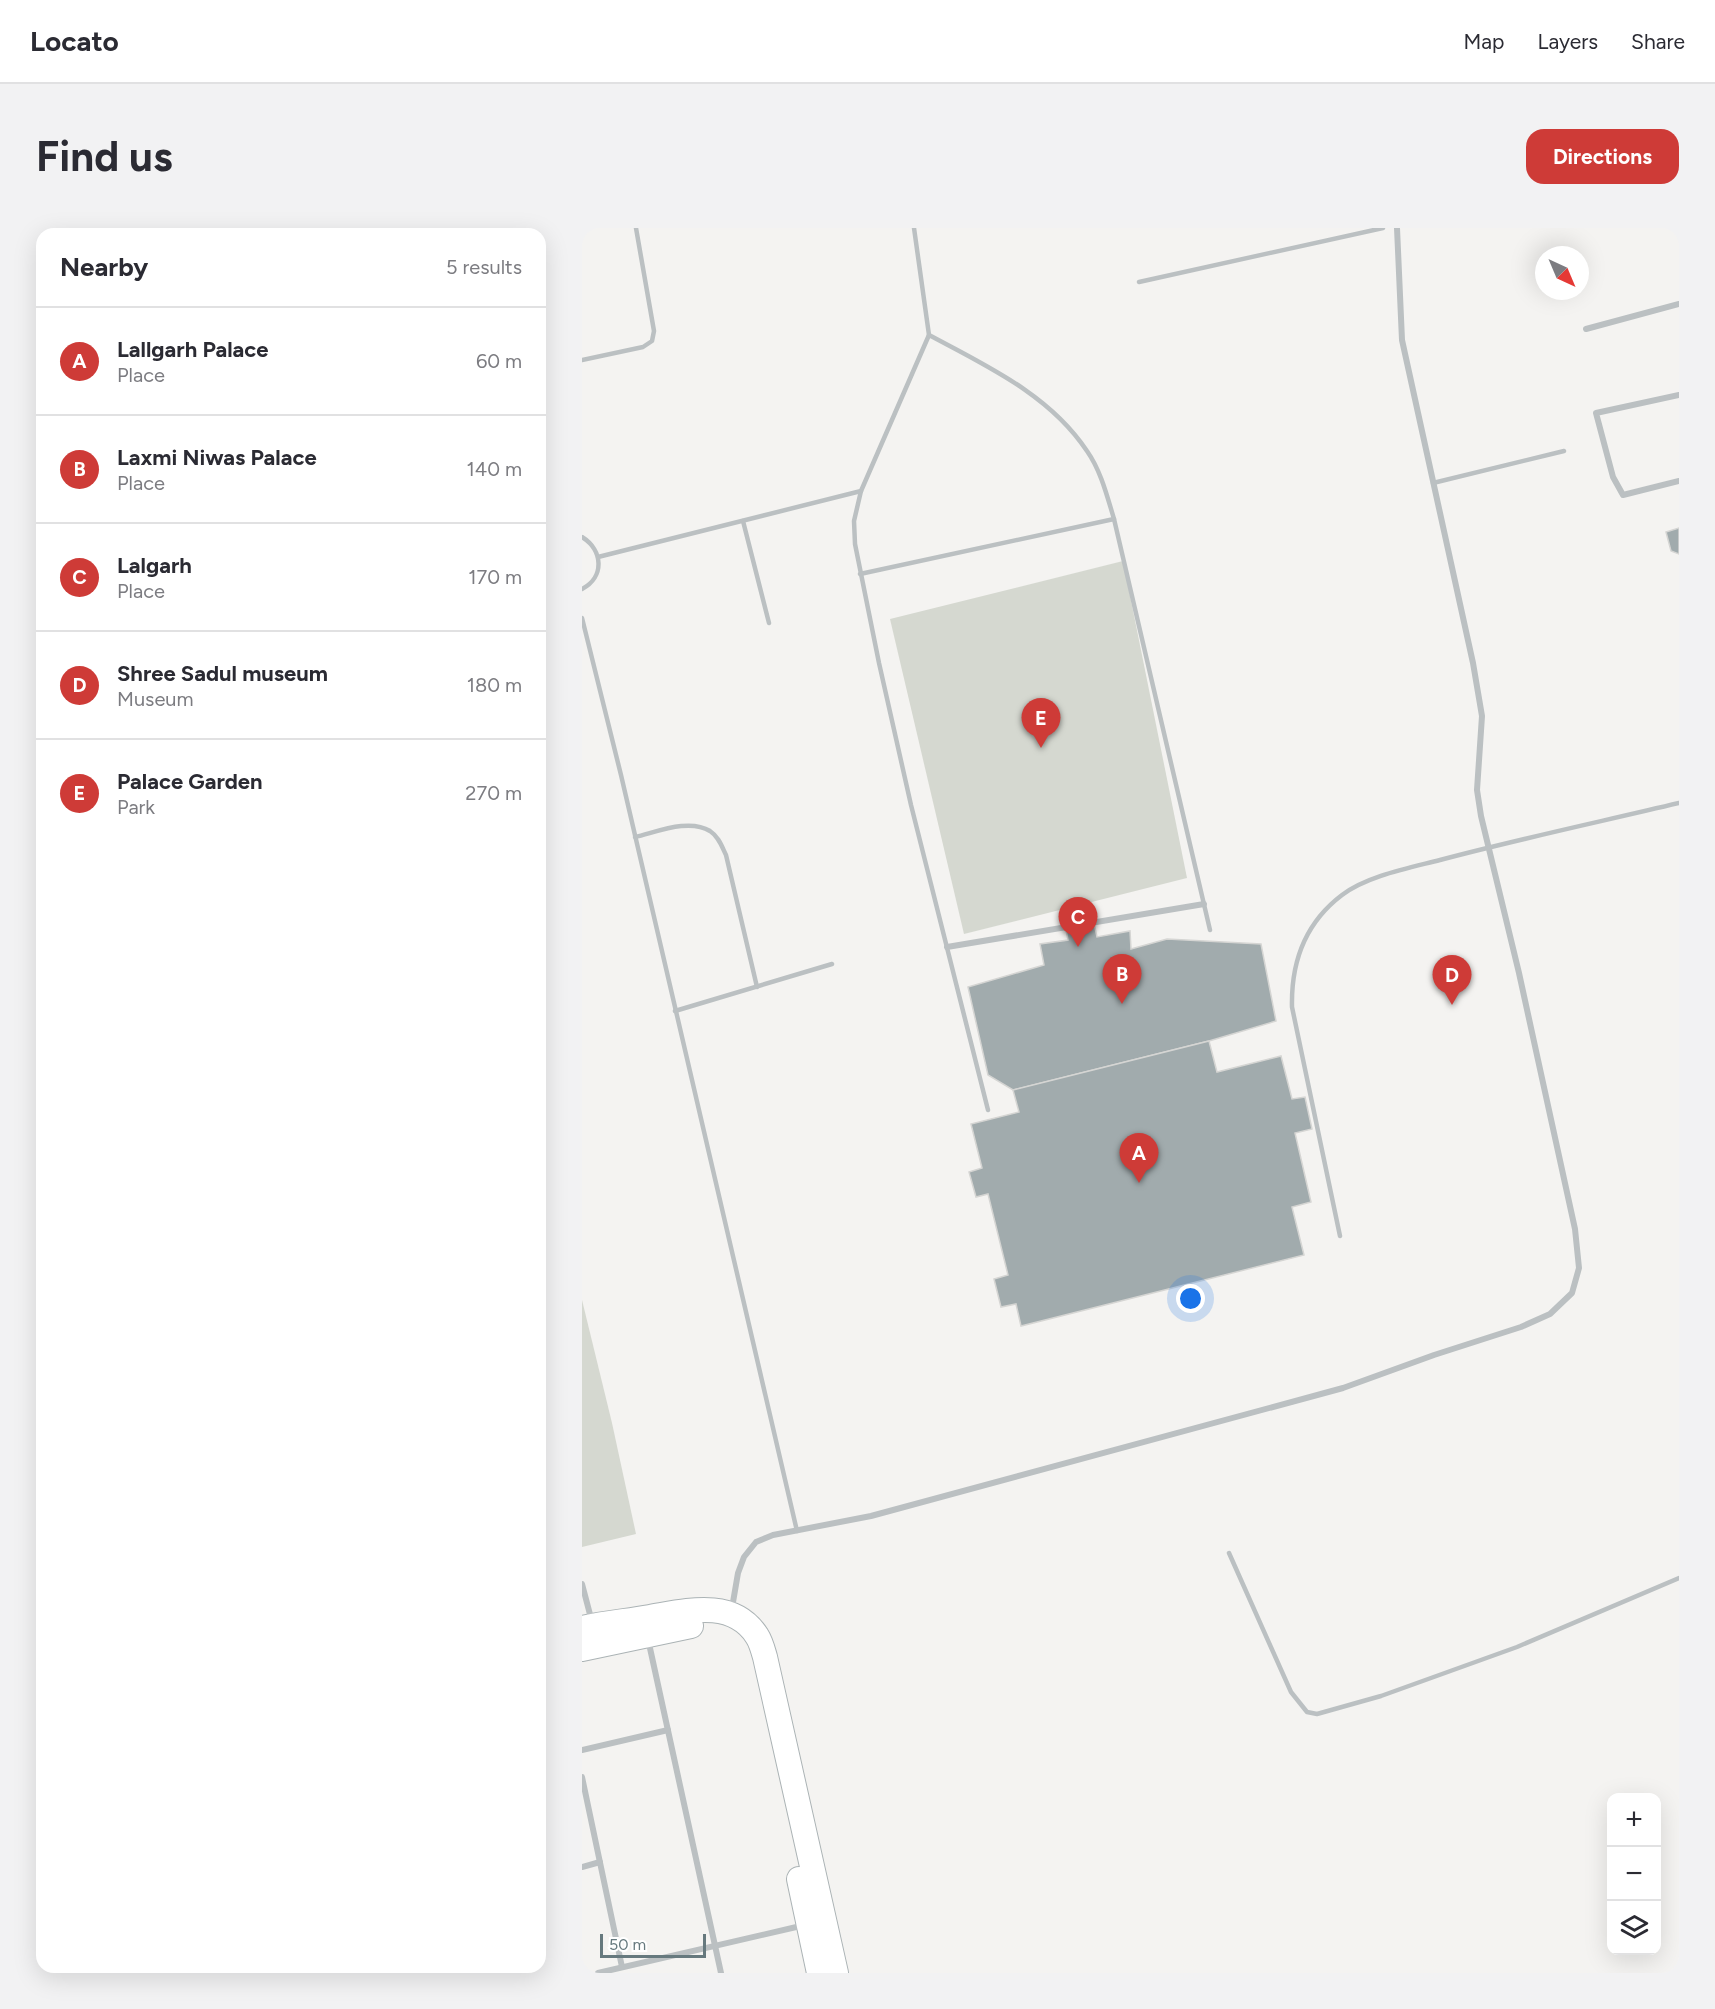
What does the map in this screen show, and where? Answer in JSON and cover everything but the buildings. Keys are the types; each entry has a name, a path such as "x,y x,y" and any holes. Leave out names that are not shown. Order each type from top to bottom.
{"street":[{"path":"731,1614 738,1572 744,1557 756,1542 773,1535 871,1516 1343,1388 1434,1354 1521,1327 1550,1314 1572,1293 1579,1269 1575,1229 1519,973 1481,816 1477,790 1482,716 1473,663 1402,340 1397,228"},
{"path":"1586,329 1679,304"},
{"path":"1679,395 1596,413 1613,477 1623,495 1679,481"},
{"path":"947,947 1204,904"},
{"path":"582,1584 587,1627 724,1624 746,1641 817,1922 836,1973"},
{"path":"582,1649 690,1610 713,1609 731,1614 745,1623 757,1636 765,1657 817,1922 819,1973"},
{"path":"646,1626 721,1973"},
{"path":"582,1750 668,1730"},
{"path":"582,1777 622,1968"},
{"path":"582,1867 600,1862"},
{"path":"598,1973 817,1922"}],"lane":[{"path":"582,360 643,347 652,341 654,331 636,228"},
{"path":"914,228 929,335 861,491 854,521 855,544 908,794 988,1110"},
{"path":"1139,282 1383,228"},
{"path":"929,335 1001,374 1034,396 1062,421 1088,451 1103,481 1114,519 1210,930"},
{"path":"1433,483 1564,451"},
{"path":"598,557 861,491"},
{"path":"860,574 1114,519"},
{"path":"742,521 769,623"},
{"path":"582,537 590,542 598,557 597,573 592,582 582,589"},
{"path":"582,618 797,1531"},
{"path":"1340,1236 1292,1007 1292,983 1296,962 1306,937 1321,916 1341,895 1390,873 1489,847 1679,803"},
{"path":"635,837 690,826 711,831 720,841 726,855 757,987"},
{"path":"675,1011 832,964"},
{"path":"1229,1552 1291,1692 1307,1712 1317,1714 1381,1696 1517,1647 1679,1578"}],"shaded area":[{"path":"1123,561 1187,878 964,934 890,619"},
{"path":"582,1300 636,1534 582,1547"}],"place":[{"name":"Palace Garden","path":"1041,748"},
{"name":"Lalgarh","path":"1078,947"},
{"name":"Laxmi Niwas Palace","path":"1122,1004"},
{"name":"Shree Sadul museum","path":"1452,1005"},
{"name":"Lallgarh Palace","path":"1139,1183"}]}
